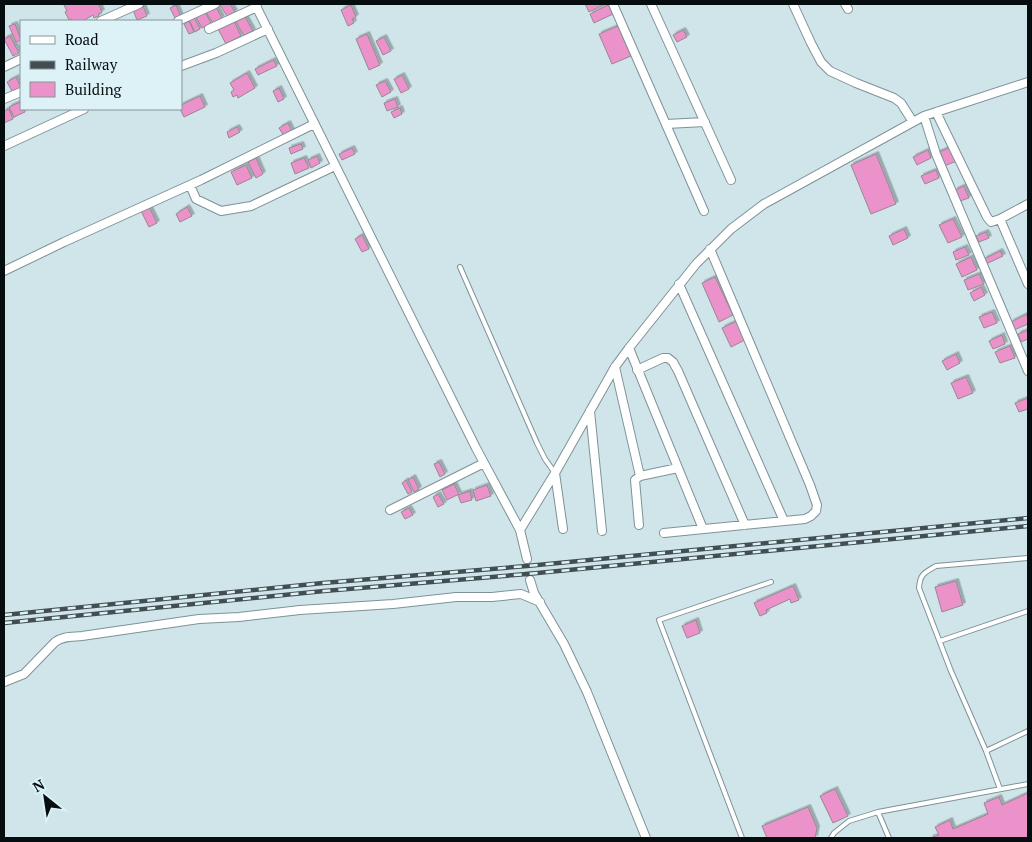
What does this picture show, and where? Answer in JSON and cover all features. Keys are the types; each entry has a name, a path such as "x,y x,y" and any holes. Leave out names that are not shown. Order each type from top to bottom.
{"street":[{"path":"103,20 139,4"},
{"path":"180,20 215,4"},
{"path":"613,4 704,211"},
{"path":"652,4 731,180"},
{"path":"793,4 821,62 830,71 894,98 901,103 912,119"},
{"path":"209,28 256,6 484,462 520,530 527,559"},
{"path":"182,66 268,29"},
{"path":"4,67 20,59"},
{"path":"520,530 555,473 615,367 679,284 731,229 764,204 912,119 1028,82"},
{"path":"4,99 20,92"},
{"path":"4,146 82,110"},
{"path":"936,112 991,222 1000,220 1028,204"},
{"path":"924,116 936,154 1028,371"},
{"path":"666,124 705,122"},
{"path":"4,272 64,242 190,185 314,124"},
{"path":"190,185 196,199 222,211 251,206 335,166"},
{"path":"1000,220 1028,284"},
{"path":"664,533 805,519 816,511 817,506 710,250"},
{"path":"679,284 784,521"},
{"path":"629,348 703,529"},
{"path":"638,370 664,358 668,358 673,362 746,525"},
{"path":"615,367 640,476"},
{"path":"590,410 602,531"},
{"path":"390,510 484,462"},
{"path":"639,525 634,482 636,479 640,476 678,468"},
{"path":"555,473 563,529"},
{"path":"530,580 534,593 564,644 587,692 646,838"},
{"path":"4,682 24,674 55,642 70,637 199,619 456,598 521,594 540,602"}],"lane":[{"path":"460,267 537,443 555,473"},
{"path":"1000,789 919,588 920,579 926,571 936,566 1028,558"},
{"path":"742,838 659,620 771,582"},
{"path":"940,641 1028,611"},
{"path":"986,751 1028,730"},
{"path":"831,838 834,833 849,821 878,812 1028,784"},
{"path":"878,812 889,838"}],"building":[{"path":"100,4 102,12 94,18 93,15 85,20 69,20 64,5"},
{"path":"230,4 235,12 227,16 220,5"},
{"path":"585,4 605,4 589,12"},
{"path":"176,5 181,17 176,20 170,8"},
{"path":"351,5 356,17 352,19 354,23 348,26 341,10"},
{"path":"608,5 613,14 594,23 590,14"},
{"path":"143,6 147,16 137,20 133,10"},
{"path":"216,7 222,18 213,23 206,12"},
{"path":"205,12 211,23 202,28 196,17"},
{"path":"244,15 253,31 244,36 235,20"},
{"path":"194,17 200,29 195,32 189,20"},
{"path":"189,21 194,32 189,34 184,24"},
{"path":"234,21 241,36 226,44 218,29"},
{"path":"15,24 20,40 16,42 9,26"},
{"path":"618,26 631,56 612,64 599,34"},
{"path":"683,30 687,37 677,42 673,35"},
{"path":"367,34 380,65 369,70 356,39"},
{"path":"10,36 19,53 13,56 4,39"},
{"path":"384,37 391,51 383,55 376,41"},
{"path":"273,60 277,66 258,75 255,69"},
{"path":"247,73 255,88 238,98 237,95 233,97 231,92 234,90 230,83"},
{"path":"402,75 409,89 401,93 394,79"},
{"path":"16,77 20,89 13,93 7,82"},
{"path":"385,81 391,92 382,97 376,85"},
{"path":"279,88 284,99 278,102 273,91"},
{"path":"200,96 205,107 184,117 180,110 182,105"},
{"path":"395,99 398,107 387,111 384,103"},
{"path":"20,102 20,110 25,112 14,117 9,107"},
{"path":"400,108 402,114 394,118 391,112"},
{"path":"9,109 13,119 4,123 4,111"},
{"path":"288,123 292,131 284,136 279,128"},
{"path":"237,127 240,132 229,138 227,132"},
{"path":"301,144 303,149 291,154 289,148"},
{"path":"951,147 957,161 944,166 937,153"},
{"path":"352,148 355,154 342,160 339,154"},
{"path":"928,150 931,158 917,165 913,157"},
{"path":"876,154 896,204 871,214 851,165"},
{"path":"317,156 320,163 311,168 308,160"},
{"path":"256,158 263,174 256,178 248,162"},
{"path":"304,158 309,168 295,174 291,163"},
{"path":"246,165 252,178 237,185 231,172"},
{"path":"936,170 939,178 925,184 921,176"},
{"path":"964,186 969,198 960,201 955,190"},
{"path":"149,207 157,223 149,227 141,211"},
{"path":"187,207 192,216 180,222 176,214"},
{"path":"953,219 962,237 948,243 939,225"},
{"path":"904,229 908,238 893,245 889,236"},
{"path":"986,232 989,238 979,242 976,236"},
{"path":"362,235 369,249 362,252 355,239"},
{"path":"965,247 969,255 956,260 953,252"},
{"path":"1000,251 1003,256 986,264 984,259"},
{"path":"971,257 977,270 962,277 956,264"},
{"path":"979,274 984,284 968,290 964,280"},
{"path":"715,277 733,315 719,322 702,283"},
{"path":"981,287 985,295 974,301 970,293"},
{"path":"992,312 997,323 984,328 979,317"},
{"path":"1027,314 1028,324 1014,330 1011,322"},
{"path":"737,321 745,340 731,347 722,328"},
{"path":"1028,330 1028,339 1021,342 1018,334"},
{"path":"1002,335 1005,344 993,349 989,341"},
{"path":"1010,346 1015,358 1000,363 995,352"},
{"path":"956,354 960,363 947,370 942,361"},
{"path":"966,377 973,393 958,399 951,383"},
{"path":"1028,398 1028,409 1019,412 1015,403"},
{"path":"439,462 445,474 440,477 434,464"},
{"path":"413,477 419,489 414,492 408,480"},
{"path":"406,480 412,492 408,494 402,483"},
{"path":"454,484 459,494 447,500 442,490"},
{"path":"487,485 491,496 476,501 473,490"},
{"path":"470,491 472,500 461,503 458,495"},
{"path":"438,494 444,504 438,507 433,497"},
{"path":"409,508 413,515 405,519 401,512"},
{"path":"956,581 963,605 942,612 935,587"},
{"path":"793,586 799,600 791,603 790,599 766,610 767,613 760,616 754,603"},
{"path":"696,620 700,633 687,638 682,626"},
{"path":"835,789 848,816 833,823 820,796"},
{"path":"1028,793 1028,838 930,838 939,835 935,827 950,820 953,829 988,814 984,803 999,797 1002,805"},
{"path":"808,807 817,828 815,838 767,838 762,826"}],"tunnel":[{"path":"527,559 530,580"}],"railway":[{"path":"4,615 323,583 527,566 1028,518"},
{"path":"4,623 324,591 527,574 1028,526"}]}
